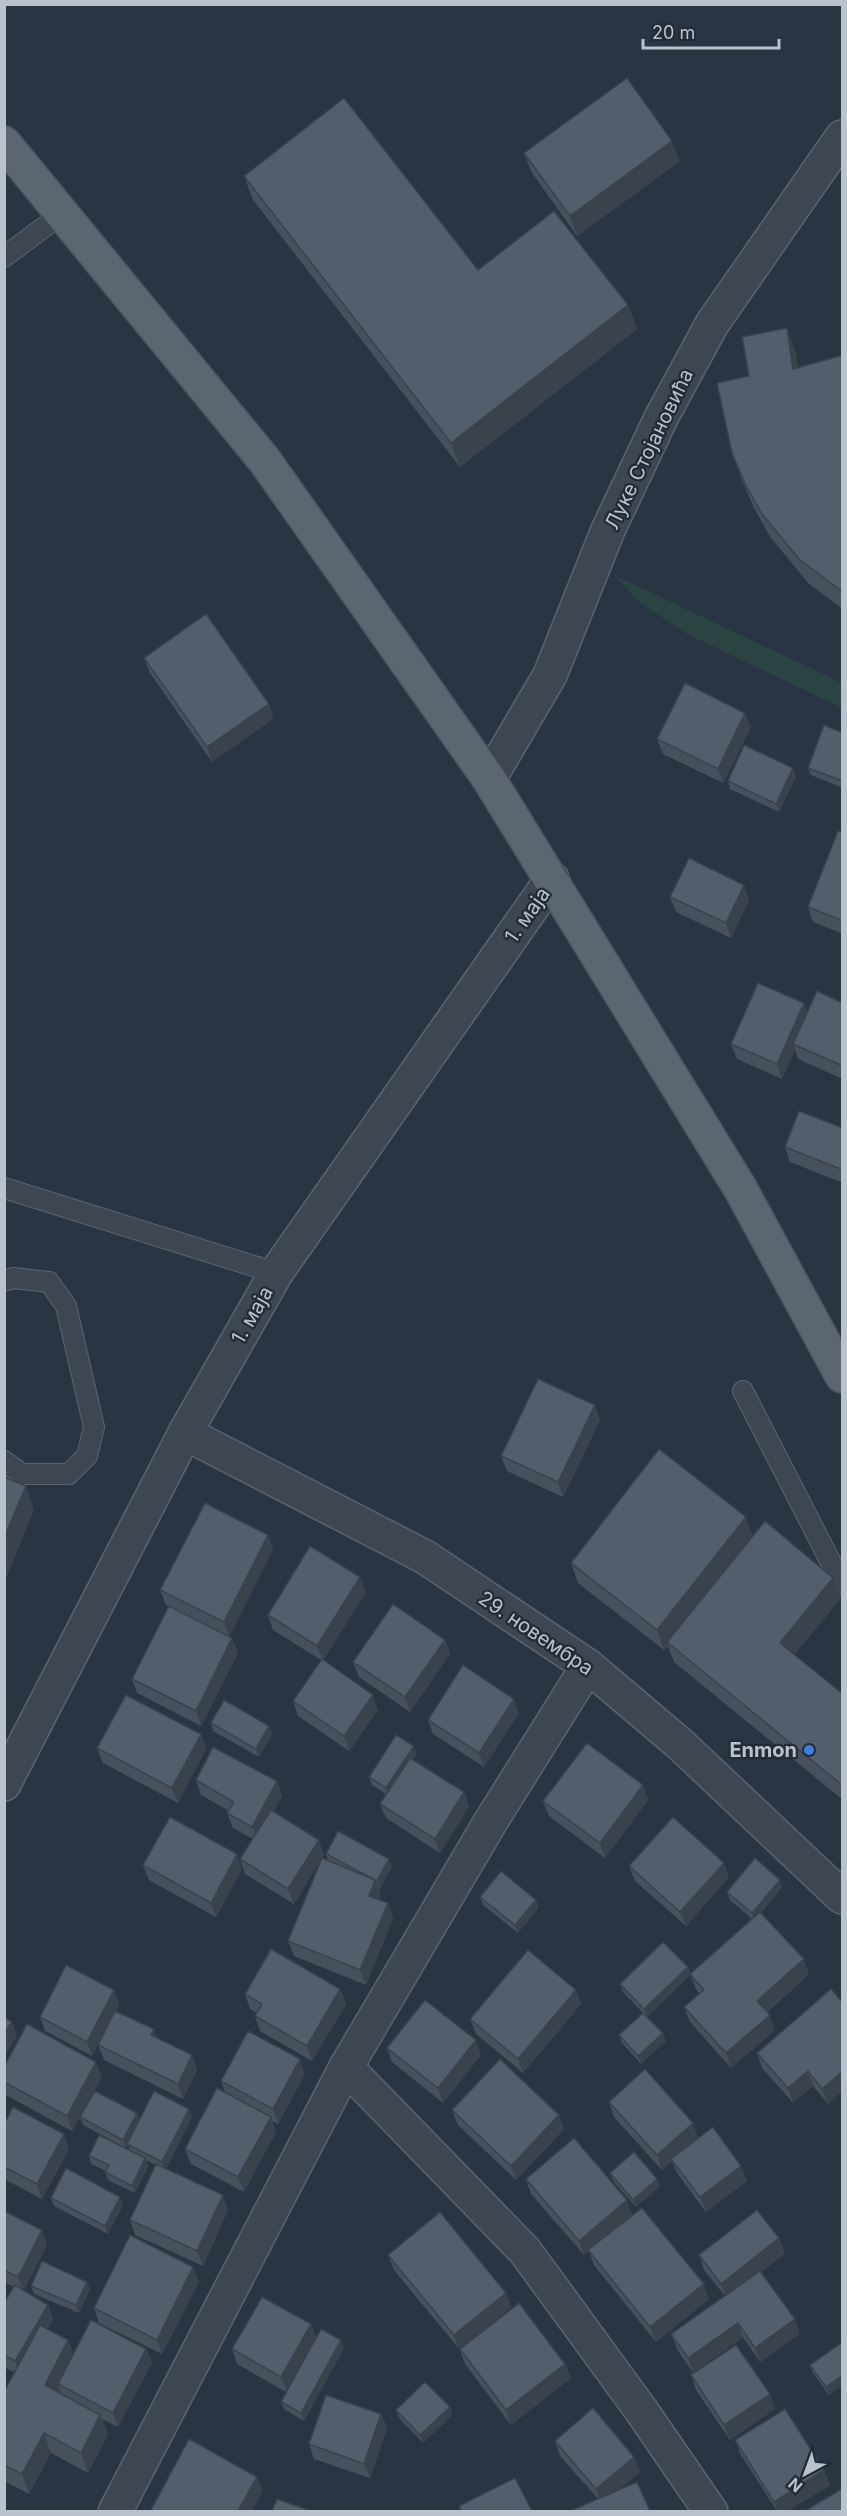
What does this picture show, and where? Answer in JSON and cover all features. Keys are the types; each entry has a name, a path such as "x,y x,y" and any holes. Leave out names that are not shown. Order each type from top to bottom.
{"main road":[{"path":"4,143 265,461 489,778 740,1188 838,1362"}],"street":[{"name":"Луке Стојановића","path":"489,778 550,675 613,520 660,418 712,324 843,137"},
{"name":"1. маја","path":"4,1784 185,1433 276,1273 552,879"},
{"name":"29. новембра","path":"185,1433 425,1557 588,1666 680,1744 843,1897"},
{"path":"115,2511 346,2067 491,1821 588,1666"},
{"path":"346,2067 525,2252 641,2410 711,2511"}],"lane":[{"path":"4,257 63,213"},
{"path":"4,1188 276,1273"},
{"path":"4,1281 13,1278 49,1282 66,1306 94,1427 87,1456 69,1474 22,1474 4,1461"},
{"path":"743,1391 843,1584"}],"green space":[{"path":"614,575 842,683 842,708 687,634 639,602"}],"building":[{"path":"627,78 672,141 570,216 524,153"},
{"path":"344,98 478,270 554,211 628,305 451,443 244,176"},
{"path":"787,328 793,369 843,355 843,592 800,560 762,514 746,486 732,453 717,383 749,376 742,337"},
{"path":"206,614 269,704 207,747 144,658"},
{"path":"685,683 745,713 718,769 657,739"},
{"path":"824,725 843,733 843,781 808,768"},
{"path":"744,745 793,768 776,804 728,781"},
{"path":"838,831 843,832 843,921 808,907"},
{"path":"689,858 744,885 726,923 670,897"},
{"path":"758,983 804,1003 777,1064 731,1044"},
{"path":"817,991 843,1003 843,1066 793,1044"},
{"path":"799,1111 843,1128 843,1170 785,1147"},
{"path":"538,1379 595,1405 558,1482 501,1456"},
{"path":"659,1449 746,1517 657,1630 571,1563"},
{"path":"4,1477 26,1486 4,1538"},
{"path":"205,1503 268,1535 224,1622 160,1590"},
{"path":"765,1521 833,1578 780,1643 843,1694 843,1786 667,1642"},
{"path":"310,1546 360,1577 317,1646 268,1615"},
{"path":"393,1604 445,1640 405,1697 353,1662"},
{"path":"169,1606 232,1638 196,1711 132,1679"},
{"path":"322,1659 373,1695 344,1736 293,1701"},
{"path":"463,1665 514,1699 479,1753 428,1720"},
{"path":"126,1695 201,1734 172,1788 97,1748"},
{"path":"224,1700 269,1726 256,1749 211,1723"},
{"path":"396,1735 414,1746 386,1788 369,1777"},
{"path":"587,1743 643,1785 600,1843 543,1801"},
{"path":"213,1747 277,1781 252,1827 227,1813 234,1802 196,1780"},
{"path":"410,1758 464,1792 435,1839 380,1804"},
{"path":"271,1810 319,1840 288,1889 240,1859"},
{"path":"170,1817 237,1854 211,1903 143,1865"},
{"path":"673,1817 724,1863 680,1912 629,1866"},
{"path":"338,1831 389,1859 377,1881 326,1854"},
{"path":"322,1858 375,1880 369,1896 388,1903 360,1970 288,1941"},
{"path":"755,1858 780,1880 752,1913 727,1892"},
{"path":"501,1871 536,1900 515,1925 480,1897"},
{"path":"760,1912 804,1959 757,2001 770,2015 726,2053 684,2007 704,1990 690,1974"},
{"path":"663,1942 688,1967 644,2009 620,1984"},
{"path":"271,1949 340,1989 307,2046 255,2016 262,2004 245,1994"},
{"path":"528,1950 576,1990 518,2059 470,2019"},
{"path":"66,1965 114,1990 87,2042 40,2017"},
{"path":"831,1989 843,2003 843,2071 822,2089 808,2071 788,2088 757,2053"},
{"path":"425,2000 476,2040 438,2088 387,2048"},
{"path":"115,2011 154,2029 151,2035 192,2055 178,2084 98,2045"},
{"path":"643,2013 663,2033 638,2056 619,2035"},
{"path":"4,2017 12,2022 4,2033"},
{"path":"27,2024 96,2062 67,2116 4,2082 4,2067"},
{"path":"248,2031 300,2059 273,2109 221,2081"},
{"path":"500,2059 559,2115 511,2166 452,2110"},
{"path":"645,2069 693,2123 657,2155 609,2102"},
{"path":"217,2088 271,2117 238,2177 185,2149"},
{"path":"95,2091 137,2113 123,2140 80,2117"},
{"path":"154,2091 189,2109 162,2162 127,2144"},
{"path":"13,2107 64,2134 37,2184 4,2167 4,2124"},
{"path":"713,2127 741,2166 700,2197 671,2159"},
{"path":"99,2135 145,2158 132,2186 105,2172 109,2165 89,2156"},
{"path":"574,2138 627,2200 579,2241 526,2179"},
{"path":"634,2152 657,2179 633,2200 610,2173"},
{"path":"156,2164 223,2195 197,2251 130,2220"},
{"path":"66,2168 120,2197 105,2226 51,2198"},
{"path":"642,2208 704,2284 650,2327 588,2250"},
{"path":"757,2210 779,2238 721,2284 699,2255"},
{"path":"4,2211 42,2230 18,2277 4,2270"},
{"path":"440,2212 506,2293 454,2335 388,2255"},
{"path":"130,2235 193,2267 157,2340 94,2308"},
{"path":"42,2261 87,2282 76,2305 31,2286"},
{"path":"760,2271 795,2319 755,2348 738,2323 688,2358 671,2334"},
{"path":"15,2285 48,2305 15,2361 4,2355 4,2303"},
{"path":"262,2297 311,2324 281,2377 232,2349"},
{"path":"519,2303 565,2364 506,2410 460,2349"},
{"path":"91,2320 146,2349 113,2413 58,2384"},
{"path":"40,2325 68,2340 45,2385 100,2415 81,2453 44,2433 22,2474 4,2465 4,2392"},
{"path":"321,2329 341,2340 301,2413 281,2402"},
{"path":"843,2342 843,2375 826,2387 810,2365"},
{"path":"736,2345 770,2394 724,2425 691,2375"},
{"path":"425,2382 450,2407 420,2435 396,2410"},
{"path":"326,2395 381,2414 364,2464 309,2444"},
{"path":"593,2408 634,2457 596,2489 555,2441"},
{"path":"785,2409 824,2470 774,2502 735,2440"},
{"path":"189,2439 257,2477 238,2511 151,2510"},
{"path":"515,2478 532,2511 461,2511 459,2506"},
{"path":"637,2482 650,2511 570,2511"},
{"path":"843,2488 843,2511 805,2511"},
{"path":"277,2499 311,2511 272,2511"}],"place":[{"name":"Enmon","path":"809,1750"}]}
